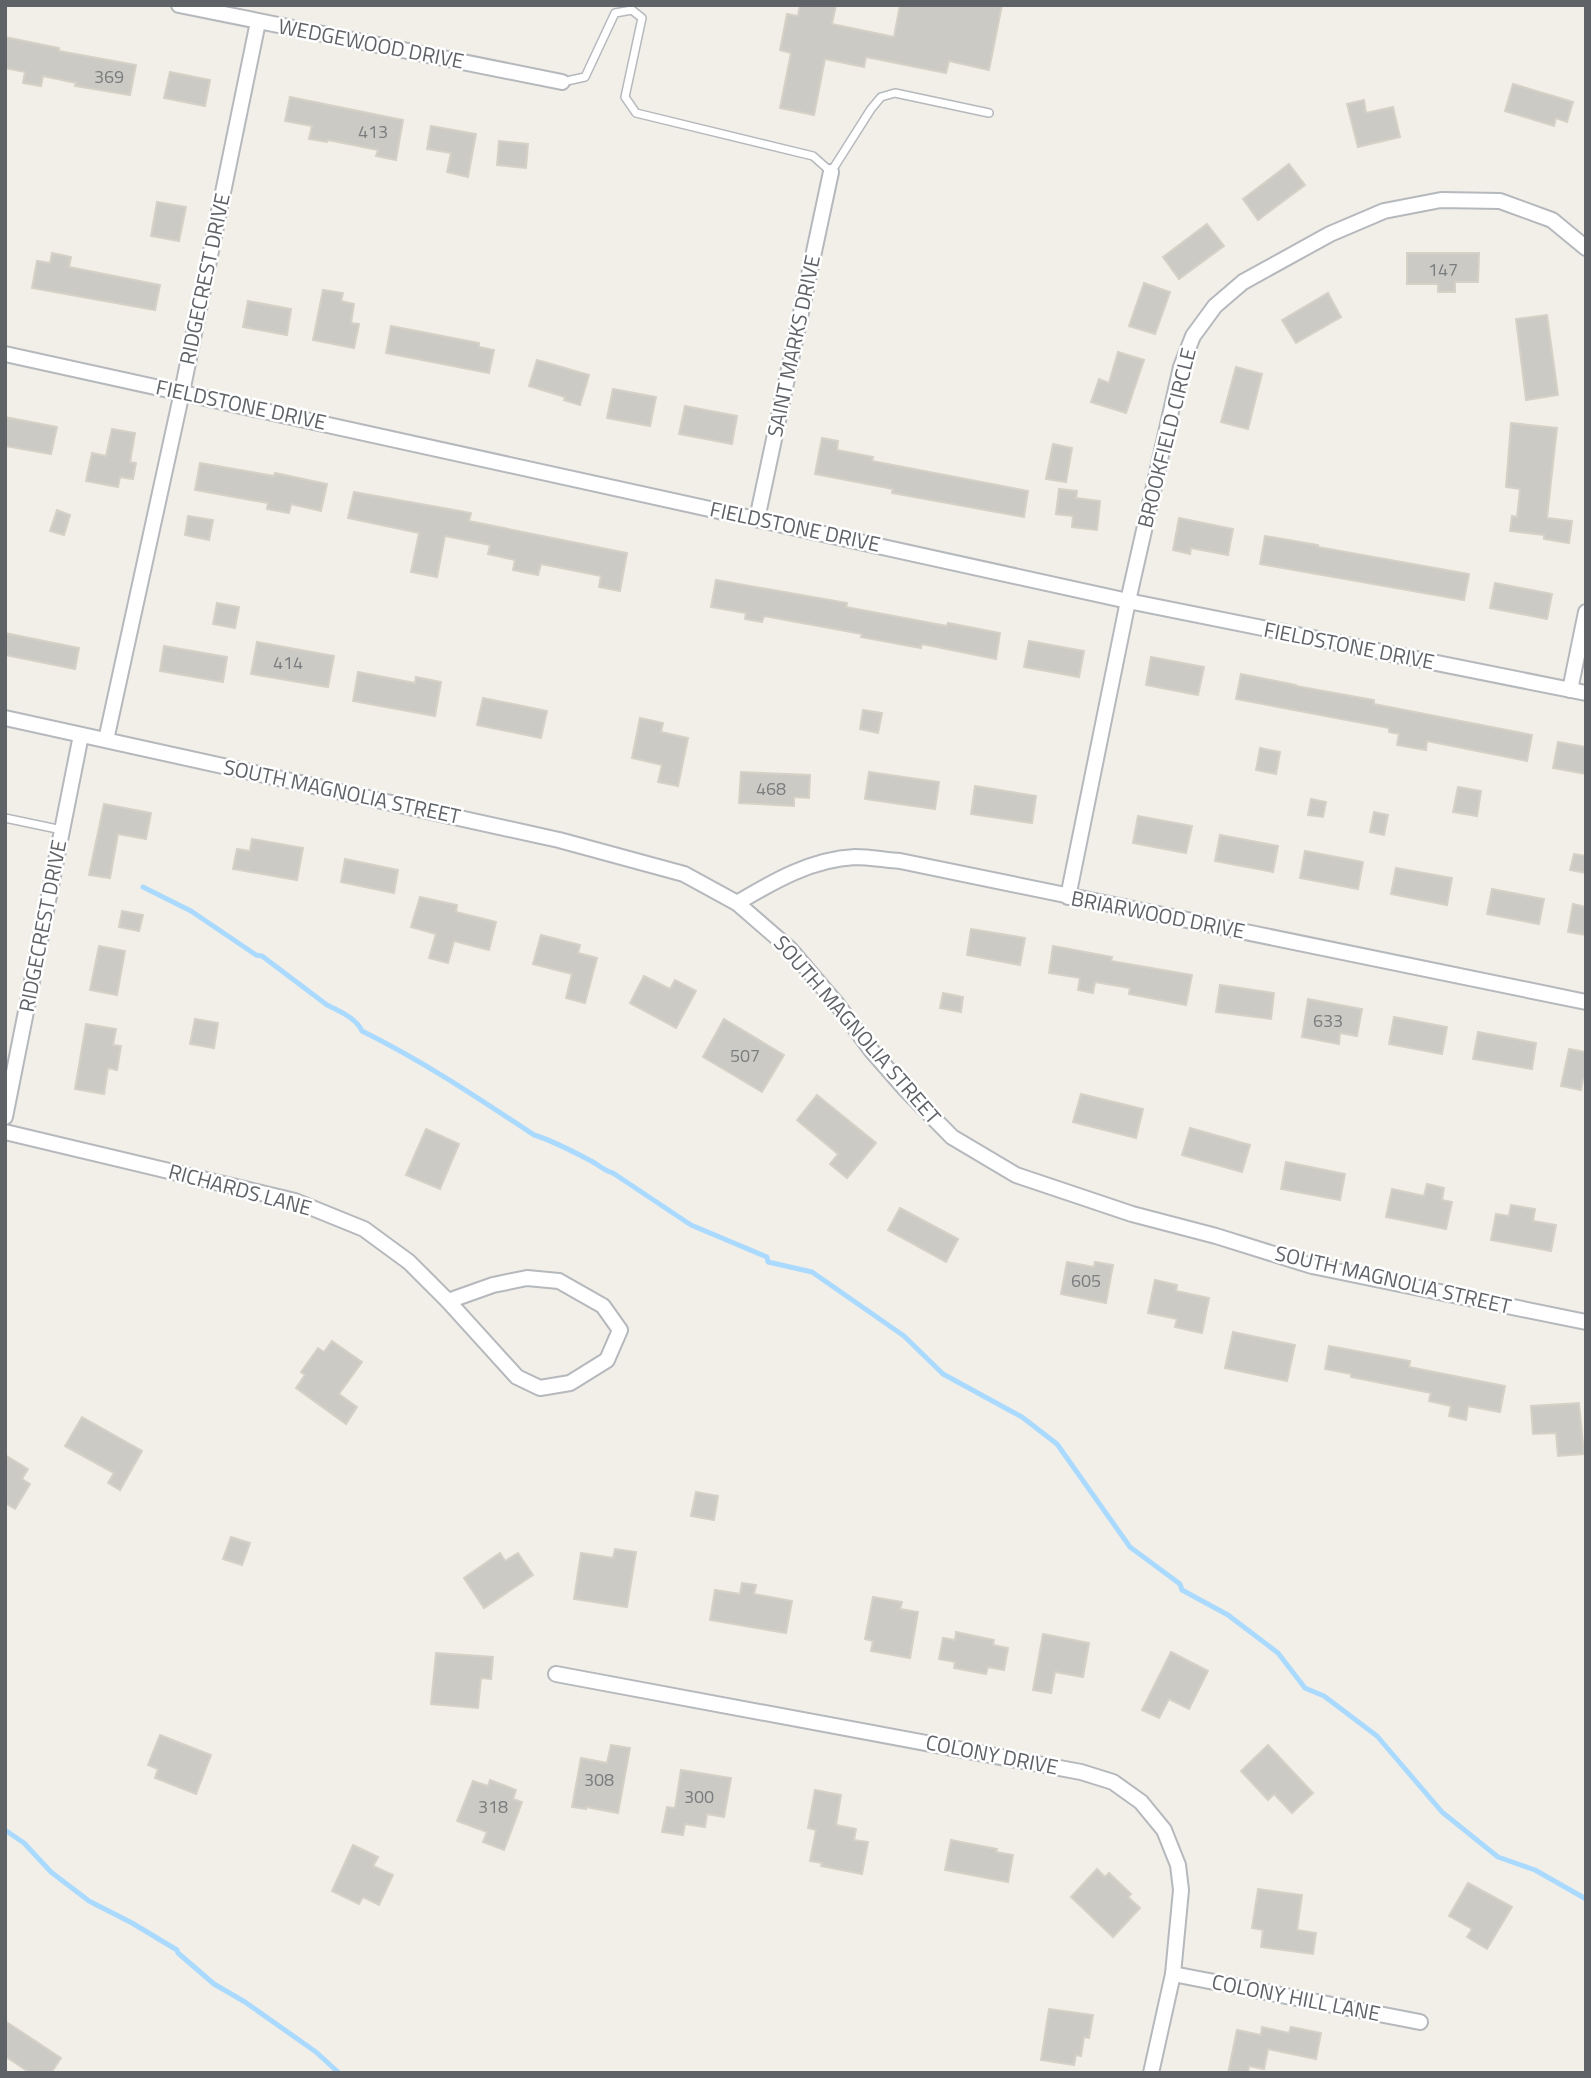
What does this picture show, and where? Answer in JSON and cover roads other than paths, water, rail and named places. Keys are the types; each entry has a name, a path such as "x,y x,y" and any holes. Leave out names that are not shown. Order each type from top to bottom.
{"street":[{"name":"WEDGEWOOD DRIVE","path":"179,5 562,82"},
{"name":"RIDGECREST DRIVE","path":"106,740 258,22"},
{"name":"SAINT MARKS DRIVE","path":"757,519 831,172"},
{"name":"BROOKFIELD CIRCLE","path":"1068,897 1128,601 1181,367 1193,336 1215,306 1243,282 1330,234 1384,211 1441,200 1500,201 1552,220 1586,248"},
{"name":"FIELDSTONE DRIVE","path":"5,354 1128,601 1586,694"},
{"path":"1570,690 1586,612"},
{"name":"SOUTH MAGNOLIA STREET","path":"5,718 416,807 610,853 684,874 737,903 790,948 871,1050 952,1137 1016,1175 1132,1214 1216,1236 1312,1266 1586,1322"},
{"name":"RIDGECREST DRIVE","path":"5,1117 81,735"},
{"name":"BRIARWOOD DRIVE","path":"737,903 770,883 811,865 855,858 900,861 1586,1002"},
{"name":"RICHARDS LANE","path":"5,1132 295,1201 364,1229 409,1262 517,1377 540,1388 570,1383 607,1360 620,1330 603,1306 559,1281 527,1278 493,1285 448,1301"},
{"name":"COLONY DRIVE","path":"556,1674 1081,1772 1113,1782 1141,1802 1164,1830 1178,1865 1181,1890 1173,1974 1152,2073"},
{"name":"COLONY HILL LANE","path":"1173,1974 1420,2022"}],"lane":[{"path":"562,82 585,77 615,13 632,10 642,18 625,97 636,113 813,156 831,172 870,109 881,97 895,93 989,113"},
{"path":"5,818 62,830"}],"waterway":[{"path":"143,887 191,911 256,955 262,956 327,1005 342,1012 362,1031 428,1067 534,1135 564,1147 613,1173 691,1225 767,1257 768,1262 812,1272 904,1336 943,1374 1022,1417 1057,1444 1130,1547 1180,1584 1182,1590 1228,1615 1278,1653 1305,1688 1324,1696 1377,1736 1442,1812 1498,1857 1535,1870 1586,1899"},
{"path":"5,1830 24,1843 51,1872 89,1901 177,1950 214,1984 245,2002 316,2052 339,2073"}]}
